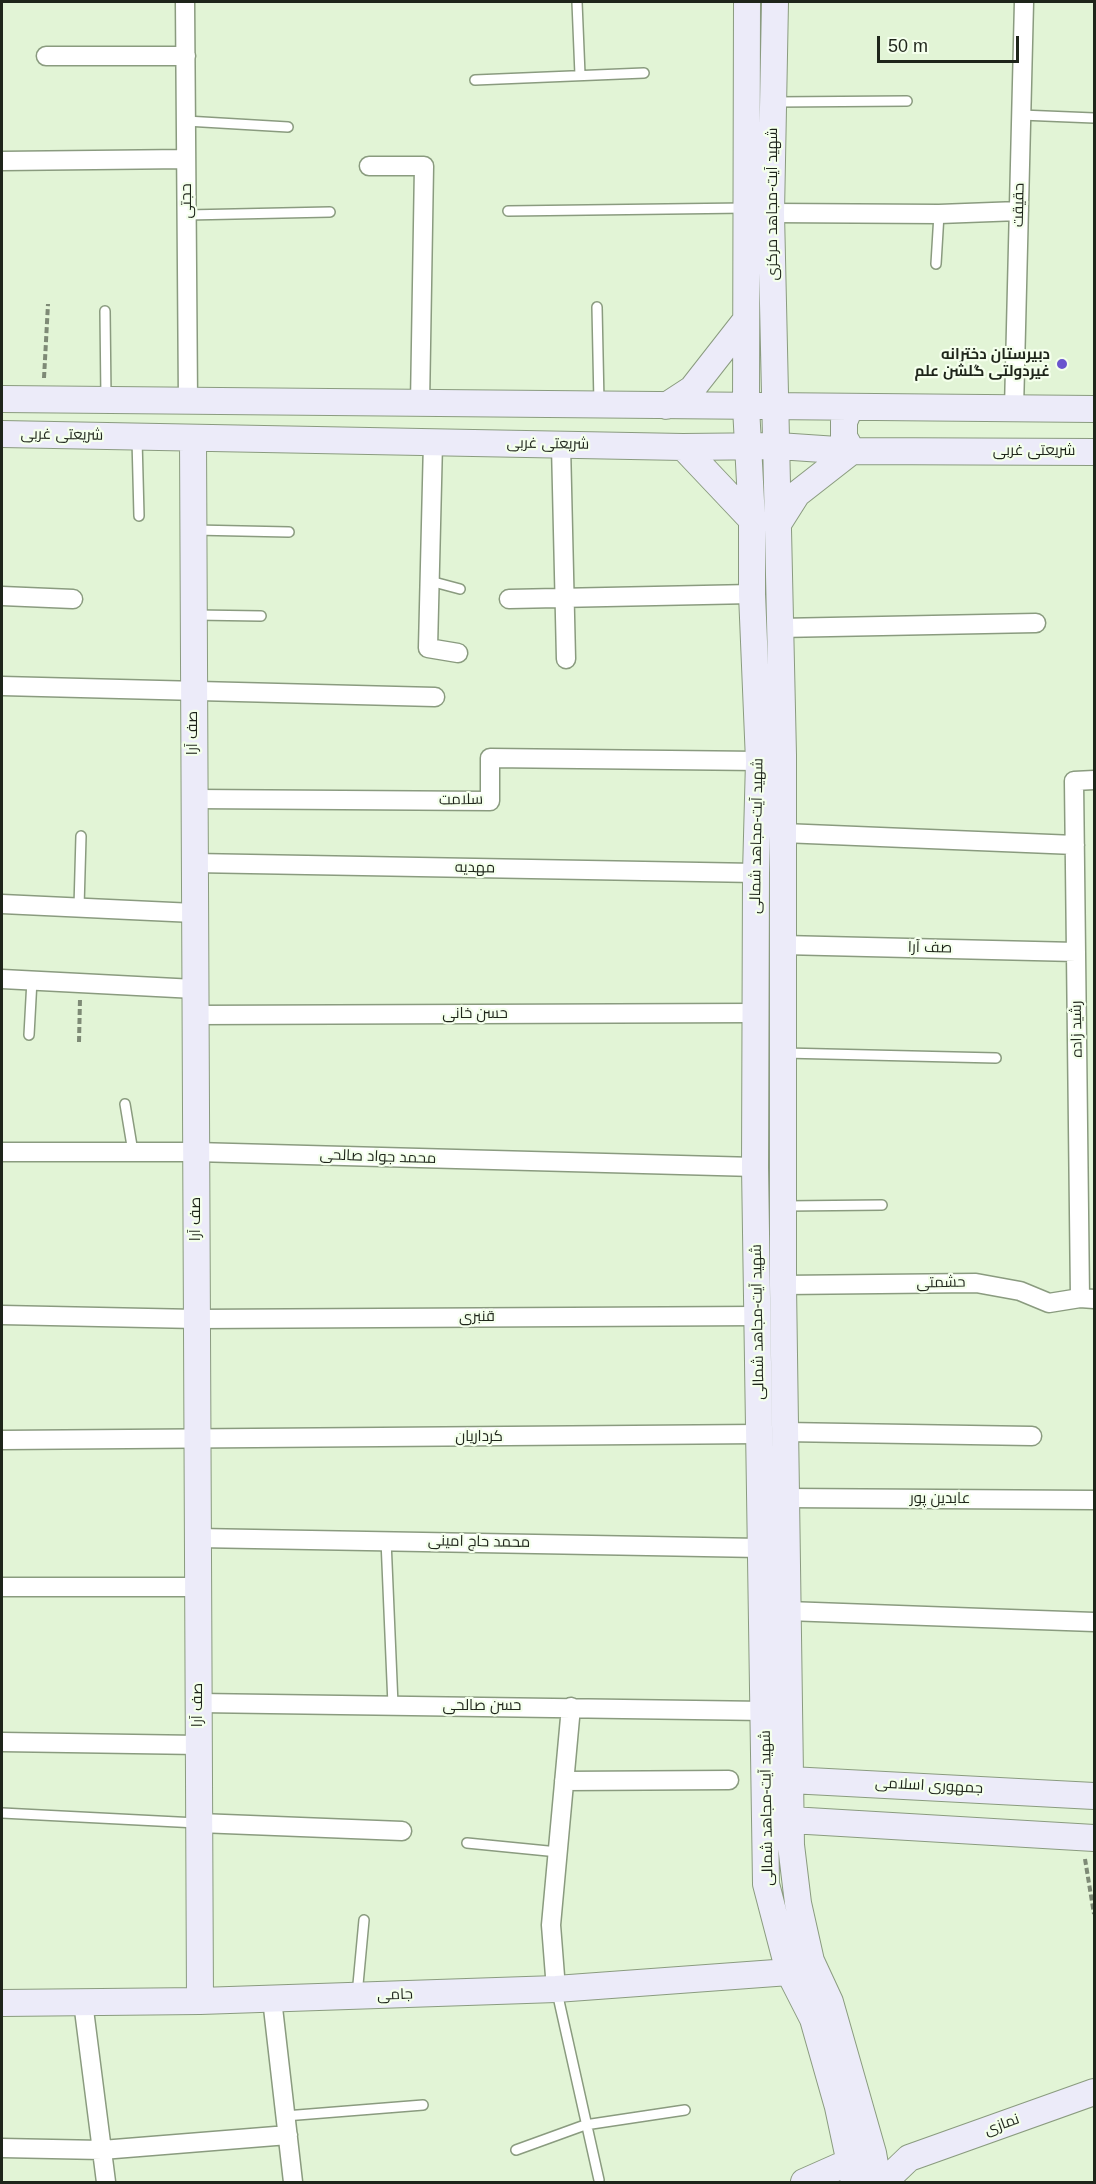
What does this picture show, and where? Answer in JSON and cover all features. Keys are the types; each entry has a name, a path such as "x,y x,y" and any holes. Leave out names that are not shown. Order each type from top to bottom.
{"main road":[{"name":"شهید آیت-مجاهد مرکزی","path":"747,2 759,210 778,446"},
{"name":"شهید آیت-مجاهد مرکزی","path":"748,447 746,320 773,102 775,2"},
{"path":"666,406 692,389 746,320"},
{"path":"2,399 1095,409"},
{"path":"778,524 797,494 852,451 844,437 844,423 850,408"},
{"name":"شریعتی غربی","path":"2,434 682,447 778,446 852,451 1095,452"},
{"name":"صف آرا","path":"193,438 200,2001"},
{"name":"شهید آیت-مجاهد شمالی","path":"776,1779 765,1711 760,1548 772,1433 783,1285 783,833 778,446"},
{"path":"682,447 752,520"},
{"name":"شهید آیت-مجاهد شمالی","path":"748,447 759,761 755,1013 758,1316 772,1433 785,1498 787,1611 776,1779 777,1819 766,1884 789,1972 813,2019 838,2107 859,2165 878,2182"},
{"path":"752,557 778,555"},
{"name":"جمهوری اسلامی","path":"776,1779 1095,1796"},
{"path":"777,1819 1088,1838"},
{"name":"شهید آیت-مجاهد شمالی","path":"777,1819 812,1960 830,2002 859,2165"},
{"name":"جامی","path":"2,2003 200,2001 556,1989 789,1972"},
{"name":"نمازی","path":"859,2165 909,2158 1095,2092"},
{"name":"نمازی","path":"884,2182 909,2158"},
{"path":"804,2182 859,2165"}],"street":[{"name":"حجتی","path":"185,2 188,401"},
{"name":"حقیقت","path":"1014,408 1024,2"},
{"path":"46,56 186,57"},
{"path":"2,161 186,159"},
{"path":"369,166 424,166 420,404"},
{"path":"759,210 939,214 1019,211"},
{"path":"433,442 428,648 458,653"},
{"path":"561,445 566,659"},
{"path":"509,599 752,594"},
{"path":"2,596 73,598"},
{"path":"779,628 1036,623"},
{"path":"2,686 435,697"},
{"name":"سلامت","path":"194,799 490,801 490,758 759,761"},
{"name":"رشید زاده","path":"1087,1299 1086,1003 1076,952 1074,781 1095,780"},
{"path":"783,833 1075,846"},
{"name":"مهدیه","path":"194,862 756,873"},
{"path":"2,904 194,913"},
{"name":"صف آرا","path":"783,945 1076,952"},
{"path":"2,979 195,990"},
{"name":"حسن خانی","path":"195,1015 755,1013"},
{"name":"محمد جواد صالحی","path":"2,1152 195,1152 755,1167"},
{"name":"حشمتی","path":"783,1285 976,1283 1020,1291 1048,1303 1087,1299"},
{"name":"قنبری","path":"2,1315 196,1319 758,1316"},
{"name":"کرداریان","path":"2,1440 772,1433 1032,1436"},
{"name":"عابدین پور","path":"785,1498 1095,1500"},
{"name":"محمد حاج امینی","path":"198,1538 760,1548"},
{"path":"2,1587 198,1587"},
{"path":"787,1611 1095,1622"},
{"name":"حسن صالحی","path":"198,1703 765,1711"},
{"path":"556,1989 551,1925 571,1707"},
{"path":"2,1742 199,1745"},
{"path":"564,1781 729,1780"},
{"path":"199,1823 402,1831"},
{"path":"272,1999 293,2182"},
{"path":"83,2002 106,2182"},
{"path":"2,2148 102,2150 288,2135"}],"lane":[{"path":"577,2 580,75"},
{"path":"475,80 644,73"},
{"path":"773,102 907,101"},
{"path":"1021,115 1095,118"},
{"path":"186,121 288,127"},
{"path":"508,211 759,210"},
{"path":"187,215 330,212"},
{"path":"936,264 939,214"},
{"path":"597,307 599,405"},
{"path":"105,311 106,400"},
{"path":"137,436 139,516"},
{"path":"192,530 289,532"},
{"path":"430,581 460,589"},
{"path":"193,615 261,616"},
{"path":"79,907 81,836"},
{"path":"28,1035 32,980"},
{"path":"784,1053 996,1058"},
{"path":"125,1104 133,1152"},
{"path":"783,1206 882,1205"},
{"path":"386,1540 393,1705"},
{"path":"2,1813 199,1823"},
{"path":"467,1843 558,1852"},
{"path":"357,1996 364,1920"},
{"path":"556,1989 599,2180"},
{"path":"285,2116 423,2105"},
{"path":"516,2150 585,2125 685,2110"}],"path":[{"path":"42,400 48,304"},
{"path":"79,1042 80,983"},
{"path":"1088,1838 1095,1914"}],"place":[{"name":"دبیرستان دخترانه غیردولتی گلشن علم","path":"1062,364"}]}
